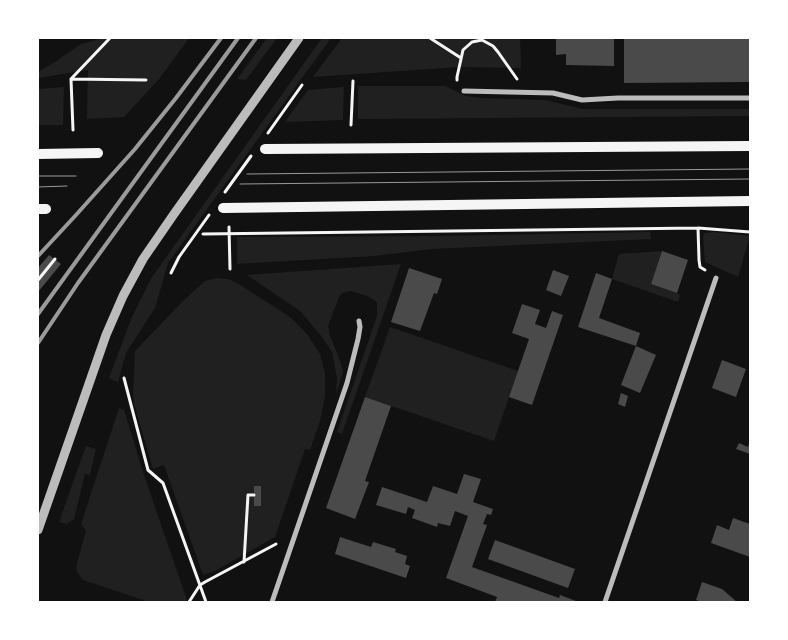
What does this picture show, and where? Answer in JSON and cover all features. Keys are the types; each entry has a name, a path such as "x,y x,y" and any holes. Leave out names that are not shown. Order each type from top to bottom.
{"main road":[{"path":"264,144 750,146"},
{"path":"38,154 98,153"},
{"path":"218,208 750,201"}],"street":[{"path":"38,530 106,335 123,296 143,259 168,221 299,38"},
{"path":"464,91 558,93 582,100 618,98 750,98"},
{"path":"605,602 716,278"},
{"path":"272,602 347,382 358,339 359,321"}],"path":[{"path":"73,130 71,79 110,38"},
{"path":"430,38 461,58"},
{"path":"464,91 459,88 456,77 463,50 472,42 482,40 493,46 517,78 520,92"},
{"path":"71,79 146,80"},
{"path":"351,125 353,81"},
{"path":"264,144 302,84"},
{"path":"225,193 252,154"},
{"path":"171,274 179,257 218,208"},
{"path":"229,227 230,269"},
{"path":"698,228 700,267 716,278"},
{"path":"204,234 698,228 750,232"},
{"path":"38,280 55,259"},
{"path":"124,378 148,470 163,483 206,602"},
{"path":"244,562 248,495 254,495"},
{"path":"189,602 200,586 213,577 278,543"}],"shaded area":[{"path":"103,38 189,38 160,78 124,117 87,119 88,70 38,78 38,72 81,44"},
{"path":"267,38 277,38 246,80 237,79"},
{"path":"322,38 331,38 168,263 155,308 126,353 118,382 109,378 132,317 152,277"},
{"path":"342,38 520,38 521,68 459,67 313,77"},
{"path":"358,86 445,86 466,96 545,100 583,109 750,109 750,116 358,119"},
{"path":"64,87 63,125 38,125 38,89"},
{"path":"344,87 343,120 285,122 308,90"},
{"path":"650,232 651,239 432,249 374,256 237,264 237,237"},
{"path":"713,232 750,236 738,277 705,262 703,237 705,233"},
{"path":"662,251 651,284 680,295 678,302 612,279 619,254"},
{"path":"401,264 342,434 337,432 377,316 377,302 367,296 351,291 342,293 339,297 328,326 343,372 336,395 337,378 332,352 322,337 300,311 247,275"},
{"path":"217,278 228,279 237,283 290,317 307,334 320,354 325,374 325,396 320,421 310,450 305,449 275,537 215,571 203,575 164,465 153,469 134,404 133,393 135,351 205,281"},
{"path":"390,327 518,371 494,441 365,397"},
{"path":"119,408 124,410 187,600 186,602 149,602 83,580 77,572 76,567 86,531 81,524"},
{"path":"86,446 96,449 90,475 85,474 74,519 67,524 59,522"}],"building":[{"path":"556,38 614,38 614,66 566,65 566,54 556,55"},
{"path":"624,38 750,38 750,82 624,83"},
{"path":"662,251 688,260 677,293 651,284"},
{"path":"49,255 61,264 38,292 38,268"},
{"path":"409,268 442,279 437,294 434,293 420,331 391,322"},
{"path":"553,270 569,276 561,296 546,290"},
{"path":"596,273 612,279 599,318 640,333 636,346 578,327"},
{"path":"522,304 540,310 535,324 546,328 552,311 563,315 532,405 509,397 529,339 512,333"},
{"path":"636,346 656,355 640,393 621,385"},
{"path":"722,360 746,369 736,397 712,388"},
{"path":"621,393 628,396 625,407 618,404"},
{"path":"365,397 391,406 365,481 369,482 355,519 326,508"},
{"path":"739,443 748,447 750,445 750,454 736,449"},
{"path":"464,474 481,479 473,502 493,509 491,515 487,514 483,524 487,525 472,567 559,598 560,595 575,602 495,602 497,597 446,578 468,516 455,511 450,526 438,523 437,527 412,518 415,510 408,507 406,514 376,505 382,487 427,502 433,486 457,494"},
{"path":"254,486 261,486 261,506 254,506"},
{"path":"733,518 750,524 750,557 711,543 717,525 729,530"},
{"path":"340,537 371,547 373,542 396,549 395,552 407,556 405,564 410,566 406,578 335,554"},
{"path":"495,540 575,569 568,588 488,559"},
{"path":"702,582 722,589 737,602 702,602 696,600"}],"tram line":[{"path":"247,174 750,169"},
{"path":"38,176 76,176"},
{"path":"240,184 750,179"},
{"path":"38,187 67,186"}],"railway":[{"path":"38,256 135,149 221,38"},
{"path":"38,314 238,38"},
{"path":"38,343 78,283 256,38"}]}
